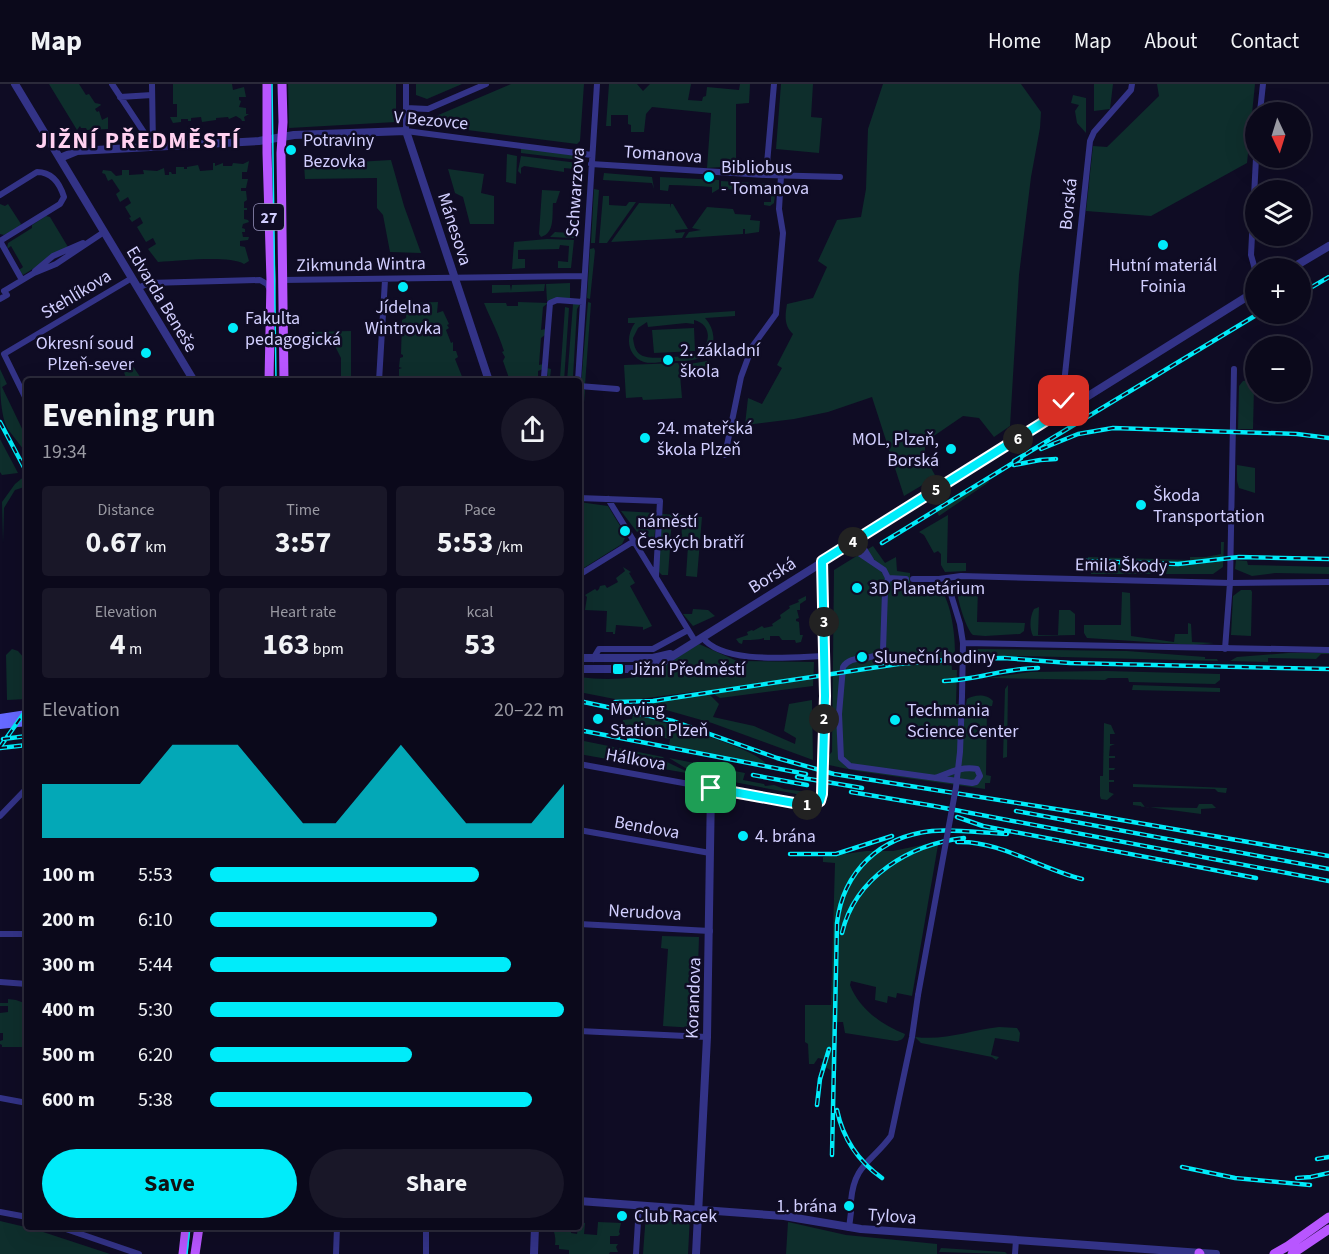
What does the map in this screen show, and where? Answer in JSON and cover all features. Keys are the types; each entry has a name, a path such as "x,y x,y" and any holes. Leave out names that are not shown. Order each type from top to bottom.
{"main road":[{"name":"27","path":"267,84 268,204 271,235 269,378"},
{"name":"27","path":"282,84 284,378"},
{"path":"0,718 24,714"},
{"path":"0,725 24,722"},
{"path":"1274,1254 1329,1217"},
{"path":"1294,1253 1329,1229"},
{"path":"183,1254 186,1230"},
{"path":"195,1254 199,1230"}],"street":[{"name":"Edvarda Beneše","path":"15,84 192,378"},
{"path":"112,84 153,146"},
{"path":"152,84 153,146"},
{"name":"Mánesova","path":"406,84 406,131 488,378"},
{"path":"406,108 428,109 486,84"},
{"name":"Schwarzova","path":"578,378 597,84"},
{"path":"766,175 774,84"},
{"path":"1261,102 1263,84"},
{"name":"Borská","path":"1066,408 1062,393 1090,141 1098,127 1133,86"},
{"path":"120,97 152,95"},
{"name":"V Bezovce","path":"60,158 77,151 268,140 336,133 406,131 592,155"},
{"name":"Tomanova","path":"591,164 781,176 840,177"},
{"path":"1252,258 1255,168"},
{"path":"0,195 37,172 41,172 52,176 64,197 60,204 0,241 22,280"},
{"path":"724,454 752,347 776,314 783,233 779,209 781,176"},
{"path":"0,299 7,295 4,291 34,273 53,256 104,232"},
{"path":"1309,258 1329,246"},
{"name":"Zikmunda Wintra","path":"282,280 584,276"},
{"name":"Stehlíkova","path":"24,395 4,354 132,278"},
{"name":"Stehlíkova","path":"138,288 149,283 260,280 269,286 270,294"},
{"path":"379,378 385,280"},
{"name":"Borská","path":"582,669 642,669 663,662 1245,298"},
{"path":"544,378 550,303 557,300 583,302"},
{"path":"1225,649 1230,583 1234,369"},
{"path":"582,386 617,389"},
{"path":"582,498 660,501 656,577"},
{"path":"608,499 688,630 708,645 741,656 824,656 822,561"},
{"path":"858,539 873,563"},
{"path":"582,573 634,541"},
{"path":"847,545 884,570 888,578 885,592 883,651 877,656 852,660 843,668 839,714 841,758 850,766 935,778 972,783 976,782 980,776 976,769 971,768 950,771 935,778"},
{"name":"Emila Škody","path":"888,578 946,579 961,576 1230,583 1329,582"},
{"path":"851,1202 852,1190 864,1164 884,1147 891,1136 912,1037 956,788 960,752 963,643 960,624 946,579"},
{"path":"593,659 599,649 653,649 688,630"},
{"path":"963,643 1329,650"},
{"name":"Borská","path":"582,658 653,658 677,652"},
{"name":"Hálkova","path":"582,765 805,805 818,803 822,799 824,656"},
{"name":"Korandova","path":"696,1254 707,1037 711,788"},
{"path":"0,816 24,791"},
{"name":"Bendova","path":"582,831 711,853"},
{"name":"Nerudova","path":"582,924 710,931"},
{"path":"0,934 24,934"},
{"path":"0,982 24,984"},
{"path":"582,1031 707,1037"},
{"path":"0,1098 24,1102"},
{"name":"Tylova","path":"582,1201 784,1216 849,1228 1216,1254"},
{"path":"636,1254 639,1205"},
{"path":"0,1212 24,1216"},
{"path":"849,1228 851,1212"},
{"path":"69,1230 139,1254"},
{"path":"336,1254 337,1230"},
{"path":"426,1230 426,1254"},
{"path":"534,1254 535,1230"},
{"path":"1015,1254 1016,1240"}],"green space":[{"path":"49,84 79,84 86,95 89,94 95,103 101,105 95,109 99,111 102,120 108,117 108,129 87,130 80,126 77,130"},
{"path":"173,84 232,84 233,90 244,87 246,97 239,97 241,101 239,107 246,108 246,114 249,114 244,117 245,121 236,116 202,122 201,117 191,118 191,121 181,119 181,122 173,123 170,117 177,117 177,104 173,104"},
{"path":"288,84 396,84 396,122 289,128"},
{"path":"416,84 462,84 427,99 416,95"},
{"path":"511,84 584,84 580,141 577,144 429,125 429,119"},
{"path":"609,84 637,84 643,91 650,84 691,84 688,100 702,101 706,96 707,87 739,90 740,84 750,84 749,103 736,104 736,166 707,168 711,113 652,107 646,114 644,132 631,132 628,115 611,115 611,126 606,126"},
{"path":"781,84 813,84 811,117 822,118 819,153 776,149"},
{"path":"883,84 1021,84 1041,112 1019,275 1010,426 994,437 979,418 963,416 925,442 925,457 936,477 904,496 872,397 828,412 745,425 748,398 762,404 782,368 777,365 793,334 786,320 787,304 813,298 827,267 818,261 837,220 861,217 866,189 868,129"},
{"path":"1094,84 1113,84 1110,109 1094,111"},
{"path":"1157,84 1255,84 1253,102 1245,102 1245,164 1151,216 1086,211 1093,146 1107,147 1159,96"},
{"path":"1073,95 1086,98 1086,133 1077,123 1075,111 1079,105 1071,103"},
{"path":"521,148 580,156 579,160 521,153"},
{"path":"507,154 517,156 516,184 506,182"},
{"path":"521,156 578,163 577,188 571,187 574,169 564,168 564,172 524,166 521,168 521,174 518,171"},
{"path":"391,160 421,253 390,252 383,215 377,208 377,178 305,179 304,165"},
{"path":"249,161 247,172 242,172 242,179 248,179 246,188 241,188 241,191 246,191 247,200 244,202 244,208 247,210 244,210 244,219 249,222 243,224 242,228 245,229 245,232 242,232 243,237 249,237 248,240 240,241 240,246 245,247 249,261 244,264 216,259 158,262 148,249 156,244 153,238 146,242 137,227 143,223 140,217 132,222 129,218 131,217 125,207 131,203 128,197 120,202 116,194 120,191 112,179 108,181 102,173 103,170 111,171 116,176 122,175 122,170 129,170 129,175 144,174 143,170 157,171 164,168 165,175 169,175 169,172 176,174 176,167 187,169 187,167 198,165 200,171 213,170 213,163 215,166 223,163 223,166 232,166 233,163 243,164"},
{"path":"448,169 484,174 481,193 494,196 494,224 470,224 463,197 455,193"},
{"path":"604,173 652,177 654,189 652,183 603,180"},
{"path":"660,177 719,180 719,189 712,193 712,187 669,185 668,191 660,190"},
{"path":"721,181 774,184 776,187 774,203 770,206 764,205 764,202 771,202 771,191 721,189"},
{"path":"594,189 599,190 595,243 591,243"},
{"path":"542,190 560,191 556,203 553,203 551,228 541,237 539,234"},
{"path":"603,196 609,196 609,205 626,206 629,202 636,202 607,243 599,243"},
{"path":"639,203 670,204 670,208 673,204 688,229 675,230 676,233 685,232 682,238 611,242"},
{"path":"0,204 5,206 8,204 21,224 19,228 4,235 0,234"},
{"path":"571,204 577,205 574,238 550,237 555,232 570,233"},
{"path":"707,207 733,209 735,214 751,215 750,220 760,221 759,232 745,234 745,229 743,229 743,234 685,238 689,232 701,230 692,228"},
{"path":"46,216 50,217 68,247 23,275 19,270 23,267 11,246 7,249 8,243"},
{"path":"547,239 574,240 571,268 558,268 558,261 568,262 569,246 560,245 559,249 518,250 518,259 525,259 525,268 512,269 514,242"},
{"path":"594,248 590,299 587,298 590,249"},
{"path":"570,283 570,298 547,301 546,284"},
{"path":"545,284 544,291 492,293 492,285 510,285 511,291 512,285"},
{"path":"438,302 437,313 443,311 449,324 446,330 451,343 453,342 453,351 456,351 458,357 455,359 463,378 399,378 399,369 402,368 399,367 400,358 403,357 401,354 402,320 406,318 407,303"},
{"path":"518,302 548,303 543,307 541,330 546,329 545,335 541,338 539,365 543,364 543,369 538,371 538,378 509,378 503,361 505,357 502,352 504,351 484,303 506,303 507,306 518,306"},
{"path":"588,302 591,303 585,385 582,384"},
{"path":"573,304 580,304 577,309 574,378 567,378"},
{"path":"565,307 569,308 564,378 560,378"},
{"path":"735,311 735,316 705,318 713,334 710,350 700,358 684,361 650,363 638,359 629,345 630,334 635,323 628,323 628,318","holes":["694,320 700,322 706,329 708,339 699,353 679,357 652,358 641,355 635,348 633,338 638,328 647,322 648,327 694,324"]},
{"path":"694,328 695,351 654,353 652,330"},
{"path":"351,331 351,378 341,378 341,358 333,342 310,343 309,332"},
{"path":"707,361 708,371 704,380 684,368 684,365"},
{"path":"679,363 682,398 643,400 642,397 626,398 624,365"},
{"path":"132,365 141,378 126,378 123,369 125,366"},
{"path":"547,368 551,369 550,378 548,378"},
{"path":"0,369 7,384 2,387 24,433 24,450 7,427 1,403"},
{"path":"1245,381 1245,402 1254,402 1253,429 1238,429 1239,386"},
{"path":"582,389 585,390 582,428"},
{"path":"0,439 18,473 2,475 0,472"},
{"path":"1237,465 1255,468 1255,493 1239,488"},
{"path":"24,477 24,487 15,490 4,508 3,543 2,502 15,484"},
{"path":"988,480 989,482 939,516 937,512"},
{"path":"582,502 608,506 625,534 622,544 582,569"},
{"path":"621,511 657,513 654,540 637,532"},
{"path":"662,514 702,517 697,577 686,576 688,546 681,545 682,524 672,524 670,539 660,538"},
{"path":"948,515 947,563 966,563 966,571 945,572 941,565 941,554 938,551 934,553 924,535 919,532"},
{"path":"1221,542 1224,542 1223,567 1213,574 1091,574 1092,565 1088,564 1088,557 1190,560 1190,557 1221,554"},
{"name":"Techmania Science Center","path":"873,546 885,563 896,557 897,571 910,573 910,585 936,585 945,597 949,606 954,635 955,651 951,656 952,670 957,670 956,704 966,705 967,699 977,696 988,697 993,701 992,706 987,706 986,775 991,776 990,783 985,783 985,789 829,765 829,755 832,752 834,570"},
{"path":"659,547 670,548 668,575 662,575 658,571"},
{"path":"1236,560 1247,561 1248,565 1329,567 1329,574 1275,573 1252,576 1235,569"},
{"path":"623,567 631,572 629,573 635,583 630,586 652,626 643,630 643,627 616,625 615,634 613,634 613,632 606,632 607,611 585,610 587,597 585,595 595,589 597,591 600,586 605,585 607,588 618,582 616,578 625,571"},
{"path":"957,587 978,588 977,622 1025,623 1024,631 1020,634 973,635 962,612"},
{"path":"1241,590 1252,592 1251,636 1231,635 1233,596"},
{"path":"1122,592 1130,593 1131,636 1174,642 1175,634 1188,634 1188,623 1191,624 1192,642 1214,643 1194,645 1087,638 1084,625 1121,625"},
{"path":"806,596 806,600 800,604 800,610 797,610 799,618 796,619 799,622 800,635 803,635 801,642 782,640 779,636 770,636 770,640 764,640 764,638 743,640 742,644 736,639 762,626 764,628 773,626 772,624 781,618 780,615 790,608 789,606"},
{"path":"1039,607 1038,635 1058,635 1059,610 1070,610 1075,614 1075,635 1033,636 1031,619 1034,609"},
{"path":"693,609 708,610 715,616 693,626 683,614 692,614"},
{"path":"699,644 737,661 814,662 813,686 720,698 707,690 625,701 582,693 582,677 601,679 645,675 666,670 663,665"},
{"path":"12,649 18,651 24,658 24,699 7,700 6,655"},
{"path":"976,649 1127,651 1205,657 1205,659 1217,659 1218,661 1024,656 967,657 971,651"},
{"path":"1288,653 1329,654 1321,654 1316,659 1268,658 1268,662 1230,661 1237,657"},
{"path":"1030,672 1220,674 1220,680 1215,684 1129,682 1128,678 1105,680 988,678"},
{"path":"1008,685 1007,757 1003,758 1005,689"},
{"path":"1133,685 1220,688 1220,692 1132,690"},
{"path":"709,694 719,704 713,717 754,726 795,744 796,738 784,731 789,704 812,700 813,760 712,723 645,704"},
{"path":"633,714 726,743 758,757 766,764 669,745 670,739 626,731 622,728 623,720 632,719"},
{"path":"1104,723 1111,725 1115,734 1110,734 1110,744 1115,744 1110,746 1109,756 1115,756 1115,758 1109,758 1109,768 1115,768 1109,770 1109,780 1114,780 1114,782 1109,782 1109,792 1114,794 1107,800 1101,799 1100,796 1100,776 1103,776"},
{"path":"582,741 663,757 667,762 692,774 582,755"},
{"path":"669,758 745,773 743,780 765,786 774,785 784,789 815,793 807,796 697,775"},
{"path":"1133,784 1227,788 1226,793 1215,789 1133,787"},
{"path":"1133,802 1141,802 1145,807 1133,805"},
{"path":"1199,804 1212,804 1216,808 1201,809 1201,814 1149,807 1197,808"},
{"path":"927,844 938,845 912,996 897,993 896,998 888,996 887,1003 875,1000 876,987 851,981 850,985 865,1009 888,1026 905,1034 904,1037 896,1041 845,1033 843,1022 836,1022 837,1070 832,1071 820,1067 823,1059 818,1058 814,1064 809,1064 808,1044 805,1042 805,1005 831,1005 835,863 823,862 823,857 866,851 893,851"},
{"path":"662,936 699,937 696,1028 663,1026 668,949 661,948"},
{"path":"8,999 24,1003 24,1047 2,1047 0,1044 3,1040 3,1033 0,1033 0,1013 8,1012 8,1006 0,1006 0,1003 8,1003"},
{"path":"999,1027 1017,1028 1020,1033 1019,1042 995,1038 991,1055 999,1057 996,1060 992,1057 921,1043 915,1037 947,1036"},
{"path":"646,1213 690,1216 688,1254 643,1254"},
{"path":"0,1221 24,1227 24,1230 37,1230 110,1254 0,1254"},
{"path":"598,1222 621,1223 620,1234 610,1236 610,1244 618,1244 616,1247 618,1252 569,1254 569,1250 559,1249 559,1245 555,1245 552,1230 571,1230 571,1233 577,1234 578,1230 582,1230 582,1223 585,1223 584,1234 597,1235"},
{"path":"788,1222 846,1235 937,1244 937,1254 786,1254"},
{"path":"941,1248 1005,1252 1007,1254 939,1252"}],"tram line":[{"path":"272,84 276,378"},
{"path":"187,1254 190,1230"}],"railway":[{"path":"1311,288 1329,277"},
{"path":"1014,461 1245,322"},
{"path":"0,422 24,467"},
{"path":"1041,449 1078,434 1113,428 1297,434 1329,438"},
{"path":"882,543 1021,458"},
{"path":"1014,465 1056,459"},
{"path":"1084,561 1178,564 1239,557 1329,559"},
{"path":"615,702 653,701 898,664 959,659 1004,658 1070,663 1329,669"},
{"path":"944,681 1038,668"},
{"path":"582,702 673,721 777,758 834,774 1081,813 1329,856"},
{"path":"0,747 24,713"},
{"path":"582,731 806,774"},
{"path":"3,739 24,736"},
{"path":"0,748 24,745"},
{"path":"753,775 807,785"},
{"path":"797,777 862,788"},
{"path":"851,792 1329,881"},
{"path":"1016,811 1329,869"},
{"path":"957,817 983,826 1256,878"},
{"path":"832,1155 837,923 847,887 856,872 868,859 896,840 914,834 950,830 1007,834"},
{"path":"790,854 836,854 892,836"},
{"path":"842,933 859,895 888,867 924,848 964,838"},
{"path":"957,842 1004,850 1082,879"},
{"path":"817,1105 820,1079 829,1049"},
{"path":"837,1110 843,1130 853,1148 859,1157 882,1178"},
{"path":"1317,1159 1329,1157"},
{"path":"1182,1167 1235,1178 1310,1185"},
{"path":"1297,1178 1329,1173"}],"place":[{"name":"Potraviny Bezovka","path":"291,150"},
{"name":"Bibliobus - Tomanova","path":"709,177"},
{"name":"Hutní materiál Foinia","path":"1163,245"},
{"name":"Jídelna Wintrovka","path":"403,287"},
{"name":"Fakulta pedagogická","path":"233,328"},
{"name":"Okresní soud Plzeň-sever","path":"146,353"},
{"name":"2. základní škola","path":"668,360"},
{"name":"24. mateřská škola Plzeň","path":"645,438"},
{"name":"MOL, Plzeň, Borská","path":"951,449"},
{"name":"Škoda Transportation","path":"1141,505"},
{"name":"náměstí Českých bratří","path":"625,531"},
{"name":"3D Planetárium","path":"857,588"},
{"name":"Sluneční hodiny","path":"862,657"},
{"name":"Jižní Předměstí","path":"618,669"},
{"name":"Moving Station Plzeň","path":"598,719"},
{"name":"Techmania Science Center","path":"895,720"},
{"name":"4. brána","path":"743,836"},
{"name":"1. brána","path":"849,1206"},
{"name":"Club Racek","path":"622,1216"}],"district":[{"name":"JIŽNÍ PŘEDMĚSTÍ","path":"138,140"}],"route":[{"path":"711,788 805,805 815,804 822,799 825,696 822,561 1066,408 1064,401"}]}
